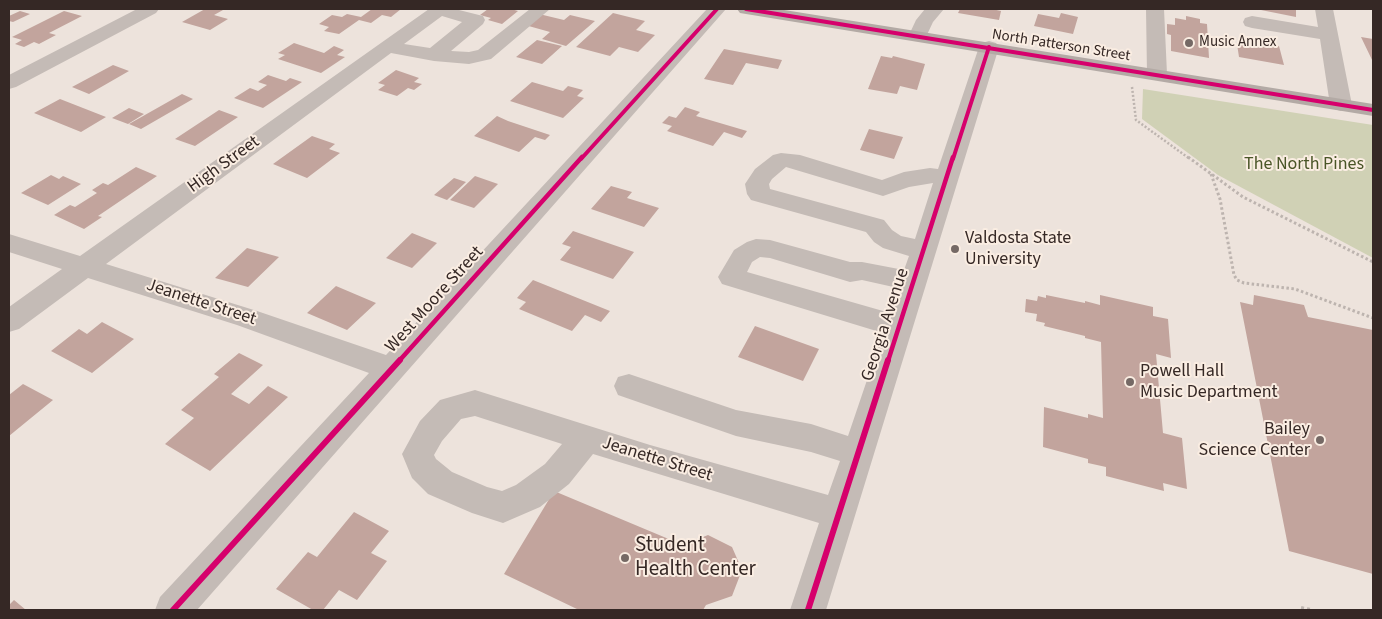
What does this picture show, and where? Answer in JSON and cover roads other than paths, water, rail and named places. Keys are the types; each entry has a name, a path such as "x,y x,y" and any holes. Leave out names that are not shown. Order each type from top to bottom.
{"main road":[{"name":"North Patterson Street","path":"746,9 918,35 1373,110"}],"street":[{"path":"9,83 150,9"},
{"path":"434,55 476,20 440,9"},
{"name":"High Street","path":"9,321 440,9"},
{"path":"388,47 434,55 469,58 484,55 541,9"},
{"name":"West Moore Street","path":"173,610 657,73 717,9"},
{"path":"918,35 925,20 935,9"},
{"path":"1155,9 1157,74"},
{"path":"1324,9 1341,105"},
{"path":"1252,22 1329,35"},
{"name":"Georgia Avenue","path":"808,610 989,47"},
{"path":"924,251 892,242 883,236 875,226 760,194 757,184 768,170 781,160 792,160 883,188 904,180 930,175 947,178"},
{"path":"875,226 876,200 883,188"},
{"name":"Jeanette Street","path":"9,243 247,318 391,368"},
{"path":"900,327 731,277 743,256 756,248 770,249 850,272 862,272 914,282"},
{"path":"629,386 736,423 811,438 859,454"},
{"name":"Jeanette Street","path":"586,439 557,474 528,496 503,507 484,502 440,483 423,468 418,454 431,431 451,409 475,403 586,439 840,514"}],"place":[{"name":"Music Annex","path":"1189,43"},
{"name":"Valdosta State University","path":"955,249"},
{"name":"Powell Hall Music Department","path":"1130,382"},
{"name":"Bailey Science Center","path":"1320,440"},
{"name":"Student Health Center","path":"625,558"}],"park label":[{"name":"The North Pines","path":"1304,165"}]}
